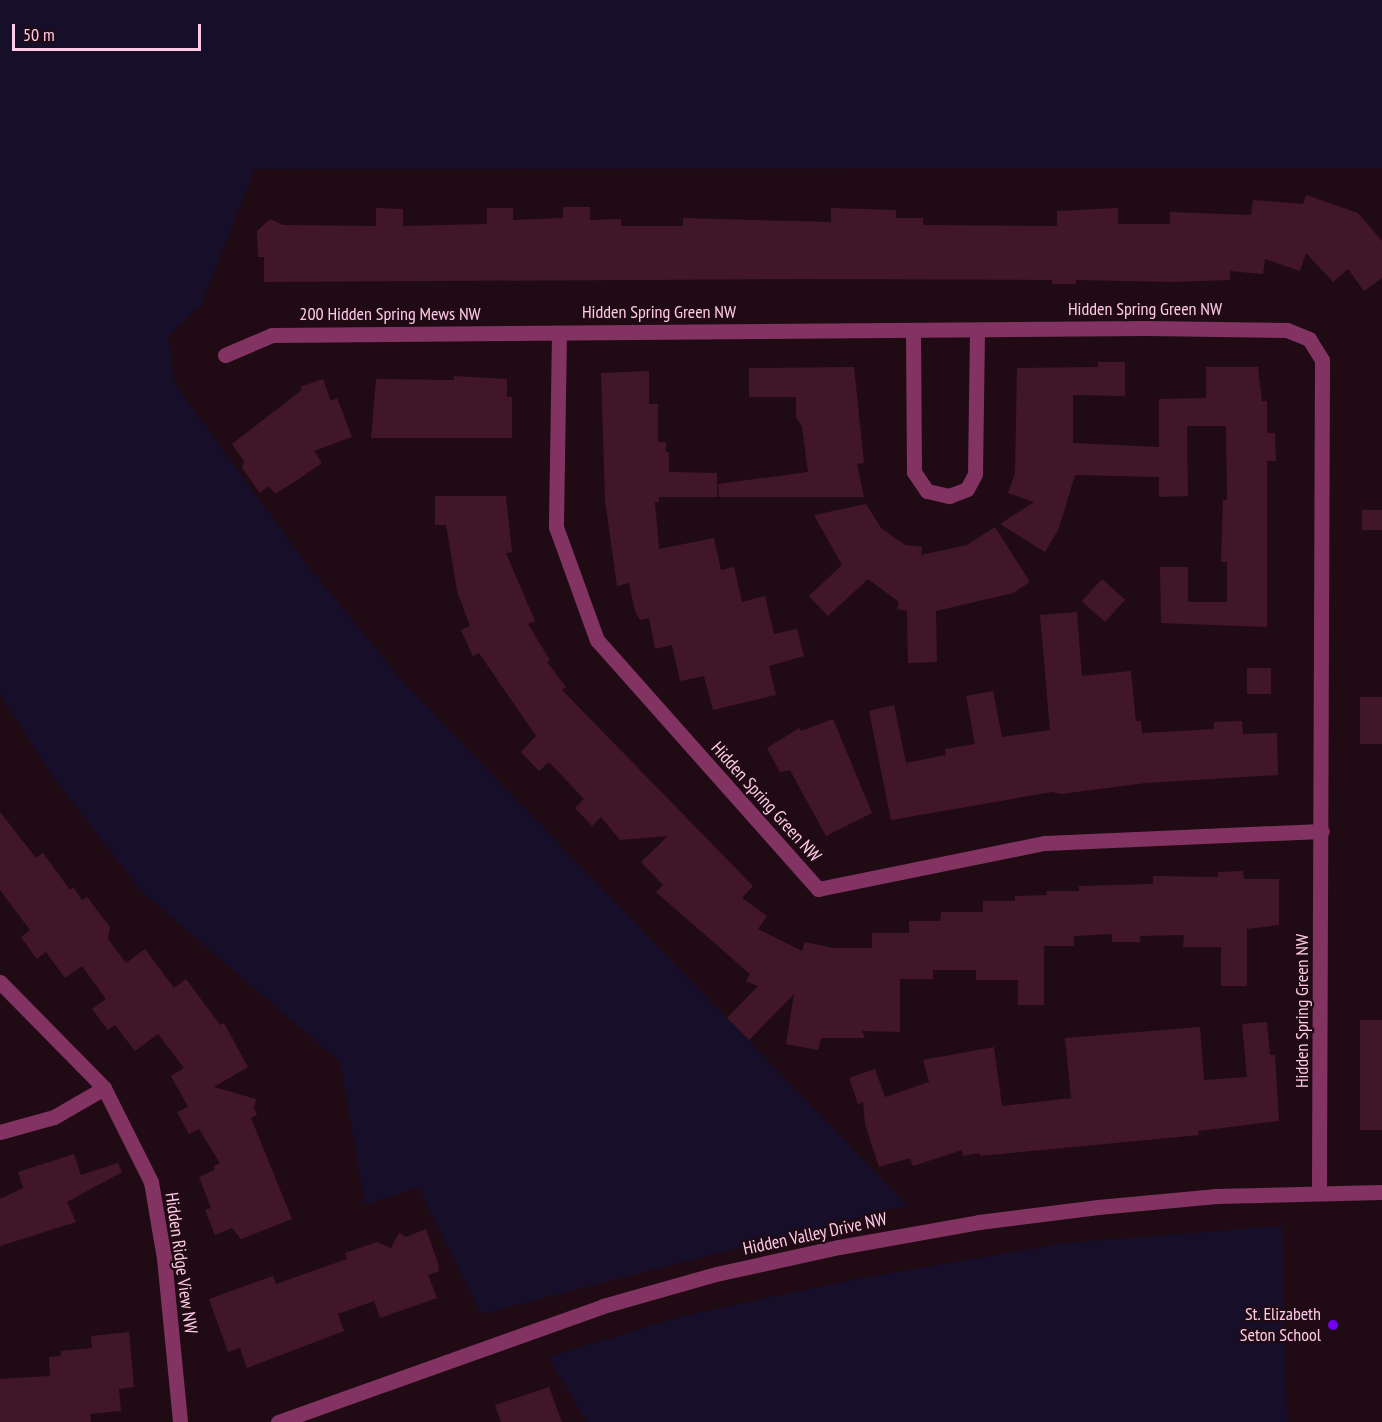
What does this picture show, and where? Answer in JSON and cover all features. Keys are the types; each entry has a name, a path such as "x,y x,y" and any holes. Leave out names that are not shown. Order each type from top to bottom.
{"street":[{"path":"913,330 914,472 927,491 949,496 967,489 975,474 977,330"},
{"name":"Hidden Spring Green NW","path":"1319,1192 1322,831 1322,360 1309,339 1287,330 559,333 556,527 597,640 818,889 1045,843 1322,831"},
{"name":"200 Hidden Spring Mews NW","path":"225,355 272,335 559,333"},
{"name":"Hidden Ridge View NW","path":"0,982 104,1088 151,1182 164,1258 180,1422"},
{"path":"0,1132 54,1117 104,1088"},
{"name":"Hidden Valley Drive NW","path":"278,1422 603,1306 716,1274 839,1247 978,1222 1098,1207 1319,1192 1382,1192"}],"shaded area":[{"path":"0,0 1382,0 1382,168 255,169 201,305 168,336 175,384 304,561 405,684 907,1205 481,1314 418,1188 365,1205 340,1062 141,891 51,774 0,694"},
{"path":"1282,1226 1287,1422 587,1422 548,1357 687,1315 857,1279 1064,1243"}],"building":[{"path":"1306,195 1358,213 1382,241 1382,278 1364,291 1348,269 1333,282 1306,253 1300,271 1265,259 1263,274 1230,271 1230,280 1174,282 1076,280 1076,284 1052,284 1052,280 797,279 264,282 264,257 258,257 257,231 270,219 283,225 376,226 376,208 403,209 403,226 487,224 487,208 513,208 513,220 563,218 563,207 590,207 590,220 621,219 621,226 683,226 683,218 831,222 831,208 896,210 896,218 923,218 923,225 1057,226 1057,211 1118,208 1118,224 1170,224 1170,212 1251,215 1253,200 1303,204"},
{"path":"1098,362 1125,362 1125,396 1073,395 1073,443 1159,447 1159,399 1206,398 1206,367 1258,367 1262,401 1267,401 1267,433 1275,433 1276,461 1267,461 1267,627 1161,623 1160,567 1188,567 1188,602 1227,602 1227,562 1221,562 1223,500 1227,500 1226,426 1187,426 1188,496 1159,497 1159,477 1075,475 1059,528 1045,552 1000,524 1034,502 1008,493 1015,473 1017,368 1098,367"},
{"path":"854,367 864,463 857,464 864,497 719,497 718,484 808,472 802,427 796,417 796,397 749,397 749,368"},
{"path":"649,371 649,404 658,404 658,442 666,442 666,452 669,452 669,472 717,473 717,497 659,497 659,502 655,502 659,549 714,538 721,570 734,567 742,602 765,596 774,634 797,629 804,656 769,666 776,695 713,710 704,676 680,681 672,645 655,649 649,618 640,620 635,611 629,583 617,586 605,500 601,373"},
{"path":"454,376 507,379 507,397 512,397 512,438 371,438 376,379 454,380"},
{"path":"323,379 331,401 337,398 352,437 314,451 322,463 275,494 269,486 260,493 242,468 244,461 232,444 302,390 300,387"},
{"path":"435,496 506,496 512,552 506,553 535,621 528,624 550,660 547,662 566,687 562,690 753,886 742,898 767,916 758,929 802,951 805,942 833,948 872,948 872,933 909,933 909,921 940,921 941,912 983,912 983,901 1015,901 1015,896 1047,895 1047,891 1079,891 1079,886 1153,884 1153,876 1218,877 1218,872 1243,871 1244,879 1279,879 1279,925 1247,929 1247,986 1221,986 1221,947 1183,947 1184,935 1140,936 1140,942 1112,942 1112,934 1074,936 1074,946 1044,946 1044,1005 1018,1005 1018,980 976,980 976,970 933,970 933,979 900,979 900,1032 862,1031 865,1038 821,1038 818,1050 786,1044 794,994 749,1040 727,1018 758,986 746,981 750,974 656,892 663,885 641,862 668,836 620,840 601,817 592,826 575,808 584,799 549,762 539,771 521,752 536,736 479,653 473,656 461,630 470,626 457,591 446,525 435,525"},
{"path":"866,504 881,528 905,545 922,547 921,555 967,545 995,527 1030,582 1013,593 936,611 937,662 908,663 907,611 897,609 899,602 868,579 828,616 809,596 842,565 814,515"},
{"path":"1362,510 1382,510 1382,530 1362,530"},
{"path":"1102,579 1125,600 1105,622 1082,601"},
{"path":"1077,612 1082,676 1131,671 1136,721 1141,721 1142,733 1214,729 1214,722 1242,721 1243,734 1277,733 1278,775 1145,783 1061,794 1052,792 891,820 869,711 894,705 906,763 946,755 945,749 975,744 966,696 993,691 1002,737 1050,730 1040,615"},
{"path":"1247,668 1271,668 1271,694 1247,694"},
{"path":"1360,697 1382,697 1382,744 1360,744"},
{"path":"833,719 872,813 826,836 790,770 780,772 767,748 799,728 801,731"},
{"path":"0,812 36,858 43,853 70,890 73,887 82,900 87,897 110,927 108,939 126,963 145,949 174,988 186,979 220,1025 224,1023 248,1067 214,1087 256,1099 254,1108 257,1115 251,1118 292,1219 241,1239 232,1228 215,1235 205,1210 211,1208 199,1177 215,1170 214,1166 220,1163 199,1129 189,1134 177,1112 188,1107 171,1076 184,1068 158,1034 135,1051 115,1025 108,1030 92,1009 106,999 82,966 65,978 46,952 37,959 21,937 30,930 0,890"},
{"path":"1360,1020 1382,1020 1382,1130 1360,1130"},
{"path":"1267,1022 1270,1055 1275,1055 1279,1121 1198,1131 1199,1135 980,1156 980,1153 963,1156 962,1150 913,1166 910,1158 879,1167 865,1124 863,1102 858,1104 849,1078 875,1069 885,1097 929,1082 923,1060 994,1047 1002,1106 1071,1098 1065,1038 1200,1027 1204,1080 1247,1077 1242,1024"},
{"path":"74,1154 81,1175 118,1163 122,1172 67,1202 76,1222 0,1246 0,1199 23,1188 18,1172"},
{"path":"426,1229 438,1263 439,1271 428,1275 437,1298 380,1318 374,1301 338,1314 344,1331 247,1368 240,1348 228,1352 209,1299 273,1276 276,1284 347,1259 345,1253 377,1242 391,1248 399,1233 406,1237"},
{"path":"129,1332 134,1387 119,1389 121,1411 90,1414 91,1422 0,1422 0,1379 50,1376 49,1357 61,1356 61,1351 92,1348 91,1336"},
{"path":"549,1387 562,1422 501,1422 495,1405"}],"place":[{"name":"St. Elizabeth Seton School","path":"1333,1325"}]}
